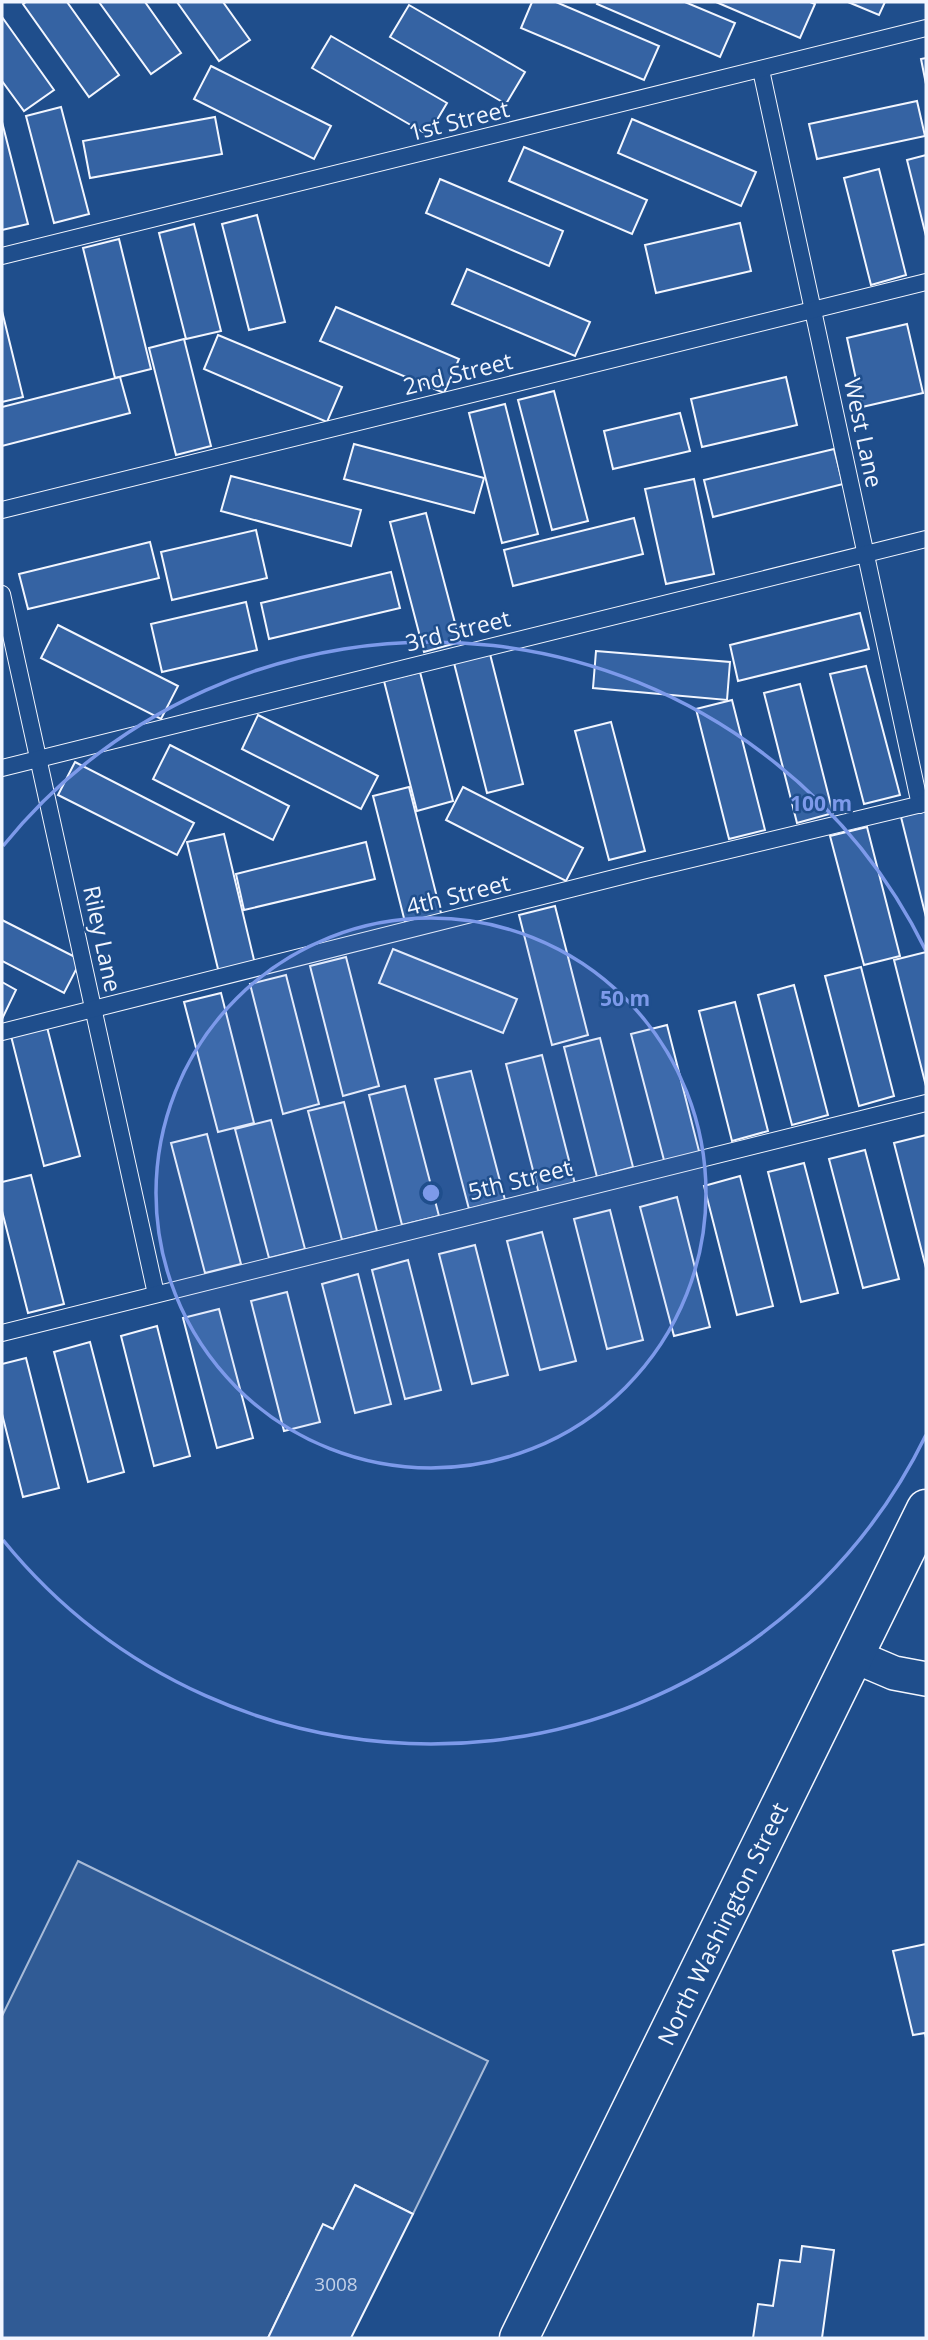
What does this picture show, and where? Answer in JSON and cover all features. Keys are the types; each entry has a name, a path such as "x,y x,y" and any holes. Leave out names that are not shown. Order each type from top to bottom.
{"main road":[{"name":"North Washington Street","path":"519,2338 926,1509"}],"street":[{"path":"854,1656 894,1673 926,1679"}],"lane":[{"name":"1st Street","path":"2,256 926,28"},
{"name":"West Lane","path":"761,70 923,804"},
{"name":"2nd Street","path":"2,510 926,282"},
{"name":"3rd Street","path":"2,768 926,539"},
{"name":"Riley Lane","path":"2,594 156,1294"},
{"name":"4th Street","path":"2,1032 923,804"},
{"name":"5th Street","path":"2,1332 926,1103"}],"shaded area":[{"path":"78,1861 488,2061 413,2214 355,2185 333,2229 323,2225 268,2338 2,2338 2,2016"}],"building":[{"path":"67,2 119,75 89,97 23,4"},
{"path":"99,2 145,2 181,53 151,74"},
{"path":"177,2 223,2 250,40 219,61"},
{"path":"532,2 556,2 659,46 644,80 521,28"},
{"path":"685,2 735,23 720,57 597,4"},
{"path":"716,2 810,2 815,4 800,38"},
{"path":"848,2 885,2 879,15"},
{"path":"409,5 525,72 506,104 390,37"},
{"path":"2,17 54,90 24,111 2,81"},
{"path":"331,36 447,103 428,135 312,68"},
{"path":"926,58 926,84 921,59"},
{"path":"211,66 331,126 314,159 194,99"},
{"path":"917,101 925,136 817,159 809,124"},
{"path":"61,107 89,214 54,223 26,116"},
{"path":"215,117 222,154 90,178 83,141"},
{"path":"632,119 756,172 741,206 618,153"},
{"path":"2,122 28,224 2,230"},
{"path":"524,147 647,200 632,234 509,181"},
{"path":"926,155 926,236 907,160"},
{"path":"879,169 906,275 871,285 844,178"},
{"path":"440,179 563,231 549,266 426,213"},
{"path":"257,215 285,322 249,330 222,224"},
{"path":"740,223 751,271 656,293 645,245"},
{"path":"194,224 221,331 186,339 159,233"},
{"path":"119,239 151,369 115,378 83,248"},
{"path":"467,269 590,322 575,356 452,304"},
{"path":"336,307 459,359 444,393 320,341"},
{"path":"2,311 23,397 2,402"},
{"path":"907,324 923,393 862,407 847,338"},
{"path":"218,335 342,387 327,422 204,369"},
{"path":"184,339 211,446 176,455 149,348"},
{"path":"120,377 130,413 2,446 2,407"},
{"path":"786,377 797,425 702,447 691,399"},
{"path":"554,391 588,521 552,530 518,400"},
{"path":"505,404 538,534 502,543 469,413"},
{"path":"680,413 690,451 613,469 604,431"},
{"path":"354,444 484,478 474,513 344,479"},
{"path":"834,449 843,484 713,517 704,480"},
{"path":"231,476 361,510 351,546 221,511"},
{"path":"694,479 714,574 666,584 645,489"},
{"path":"426,513 460,642 424,652 390,522"},
{"path":"634,518 643,554 513,586 504,550"},
{"path":"256,530 267,578 172,600 161,552"},
{"path":"150,542 159,578 28,609 19,574"},
{"path":"391,572 400,608 269,639 261,603"},
{"path":"246,602 257,650 162,672 151,624"},
{"path":"860,613 869,649 738,681 730,645"},
{"path":"58,625 178,686 161,719 41,658"},
{"path":"596,651 730,662 727,700 593,688"},
{"path":"490,654 523,784 487,793 454,663"},
{"path":"866,666 900,795 864,804 830,674"},
{"path":"420,672 453,801 417,811 384,681"},
{"path":"800,684 833,813 797,823 764,693"},
{"path":"732,700 765,830 729,839 696,709"},
{"path":"258,715 378,776 361,809 242,749"},
{"path":"611,722 645,851 609,860 575,731"},
{"path":"170,745 289,806 273,840 153,779"},
{"path":"75,762 194,823 177,855 58,795"},
{"path":"409,787 442,917 406,926 373,796"},
{"path":"463,787 583,848 566,881 446,820"},
{"path":"926,810 926,917 901,817"},
{"path":"867,827 900,956 864,965 830,836"},
{"path":"224,834 255,964 219,973 187,842"},
{"path":"366,842 375,879 244,910 236,874"},
{"path":"555,906 588,1035 552,1045 519,915"},
{"path":"2,920 81,960 64,993 2,961"},
{"path":"393,949 517,999 503,1033 379,983"},
{"path":"926,952 926,1086 894,960"},
{"path":"346,957 379,1086 343,1096 310,966"},
{"path":"861,967 894,1096 859,1106 825,976"},
{"path":"286,975 319,1104 283,1114 250,984"},
{"path":"2,982 16,990 2,1019"},
{"path":"794,985 828,1115 792,1125 758,995"},
{"path":"221,993 254,1123 218,1132 184,1002"},
{"path":"735,1002 768,1131 732,1141 699,1011"},
{"path":"667,1025 700,1155 665,1164 631,1034"},
{"path":"47,1027 80,1156 44,1166 11,1036"},
{"path":"600,1038 633,1167 597,1177 564,1047"},
{"path":"542,1055 575,1184 539,1194 506,1064"},
{"path":"471,1071 505,1200 469,1209 435,1079"},
{"path":"405,1086 439,1216 402,1225 369,1095"},
{"path":"344,1102 377,1231 342,1240 308,1111"},
{"path":"271,1120 305,1249 269,1258 235,1129"},
{"path":"207,1134 241,1264 205,1273 171,1143"},
{"path":"926,1135 926,1268 894,1143"},
{"path":"865,1150 899,1279 863,1288 829,1159"},
{"path":"804,1163 838,1293 801,1302 768,1172"},
{"path":"31,1175 64,1304 28,1313 2,1211 2,1182"},
{"path":"740,1176 773,1306 737,1315 704,1186"},
{"path":"677,1197 710,1327 674,1336 640,1207"},
{"path":"610,1210 643,1340 607,1349 574,1219"},
{"path":"542,1232 576,1361 540,1370 507,1241"},
{"path":"475,1245 508,1375 472,1384 439,1254"},
{"path":"408,1260 441,1390 405,1399 372,1270"},
{"path":"358,1274 391,1404 355,1413 322,1284"},
{"path":"287,1292 320,1422 284,1431 251,1301"},
{"path":"219,1309 253,1438 217,1448 183,1318"},
{"path":"157,1326 190,1456 154,1466 121,1336"},
{"path":"90,1342 124,1472 88,1482 54,1352"},
{"path":"26,1358 59,1488 23,1497 2,1414 2,1364"},
{"path":"926,1944 926,2038 925,2033 913,2035 893,1951"},
{"path":"355,2185 413,2214 351,2338 268,2338 323,2224 333,2229"},
{"path":"802,2246 834,2250 822,2338 753,2338 758,2304 773,2306 780,2260 800,2262"}]}
